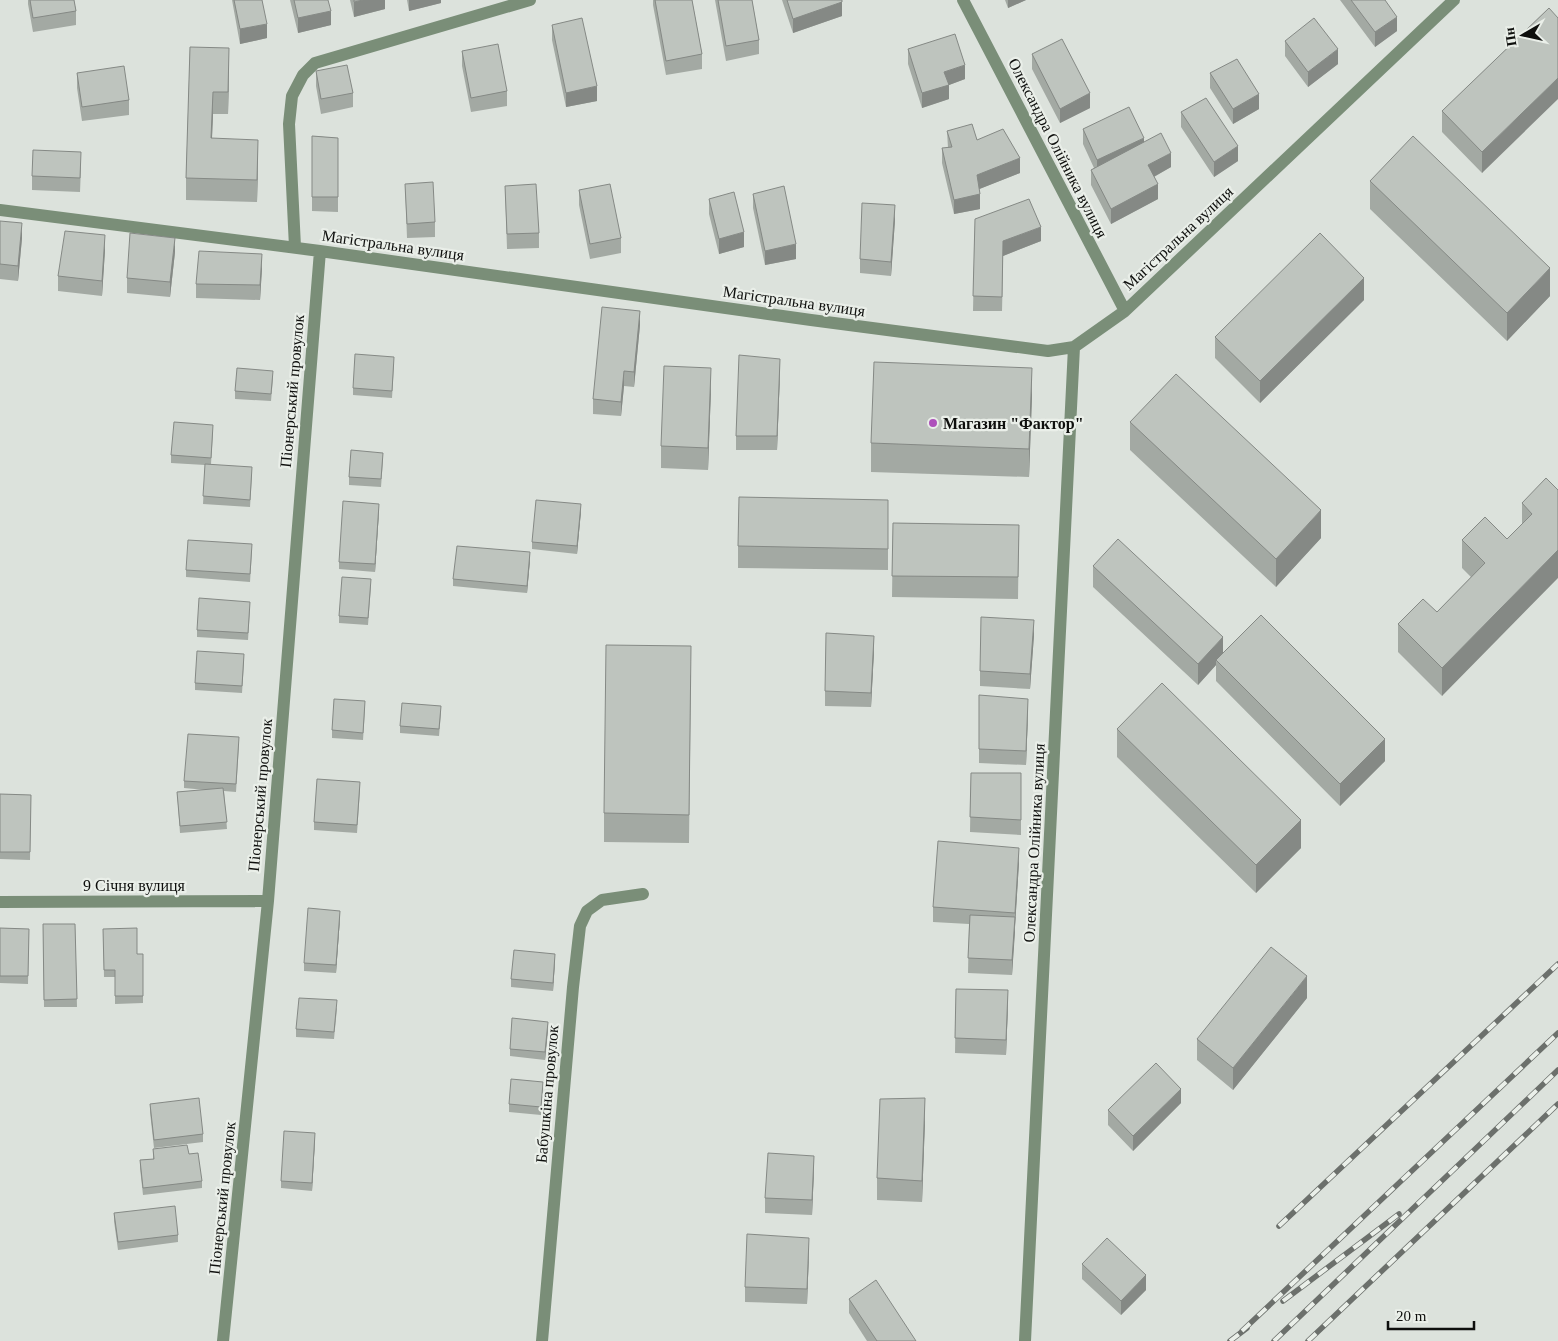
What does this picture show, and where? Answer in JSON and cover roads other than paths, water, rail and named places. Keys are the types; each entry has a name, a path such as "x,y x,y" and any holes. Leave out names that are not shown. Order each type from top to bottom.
{"street":[{"path":"295,247 289,124 292,96 303,75 315,63 530,0"},
{"name":"Олександра Олійника вулиця","path":"963,0 1125,311"},
{"name":"Магістральна вулиця","path":"0,210 295,247 810,320 1048,351 1074,346 1125,311 1454,0"},
{"name":"Піонерський провулок","path":"223,1341 268,901 320,251"},
{"name":"Олександра Олійника вулиця","path":"1025,1341 1074,346"},
{"name":"Бабушкіна провулок","path":"542,1341 580,926 587,911 602,900 643,894"},
{"name":"9 Січня вулиця","path":"0,902 268,901"}],"railway":[{"path":"1279,1226 1558,964"},
{"path":"1242,1331 1558,1033"},
{"path":"1274,1341 1558,1070"},
{"path":"1308,1341 1558,1104"},
{"path":"1283,1301 1399,1214"},
{"path":"1230,1341 1247,1328"}],"place":[{"name":"Магазин \"Фактор\"","path":"933,423"}]}
